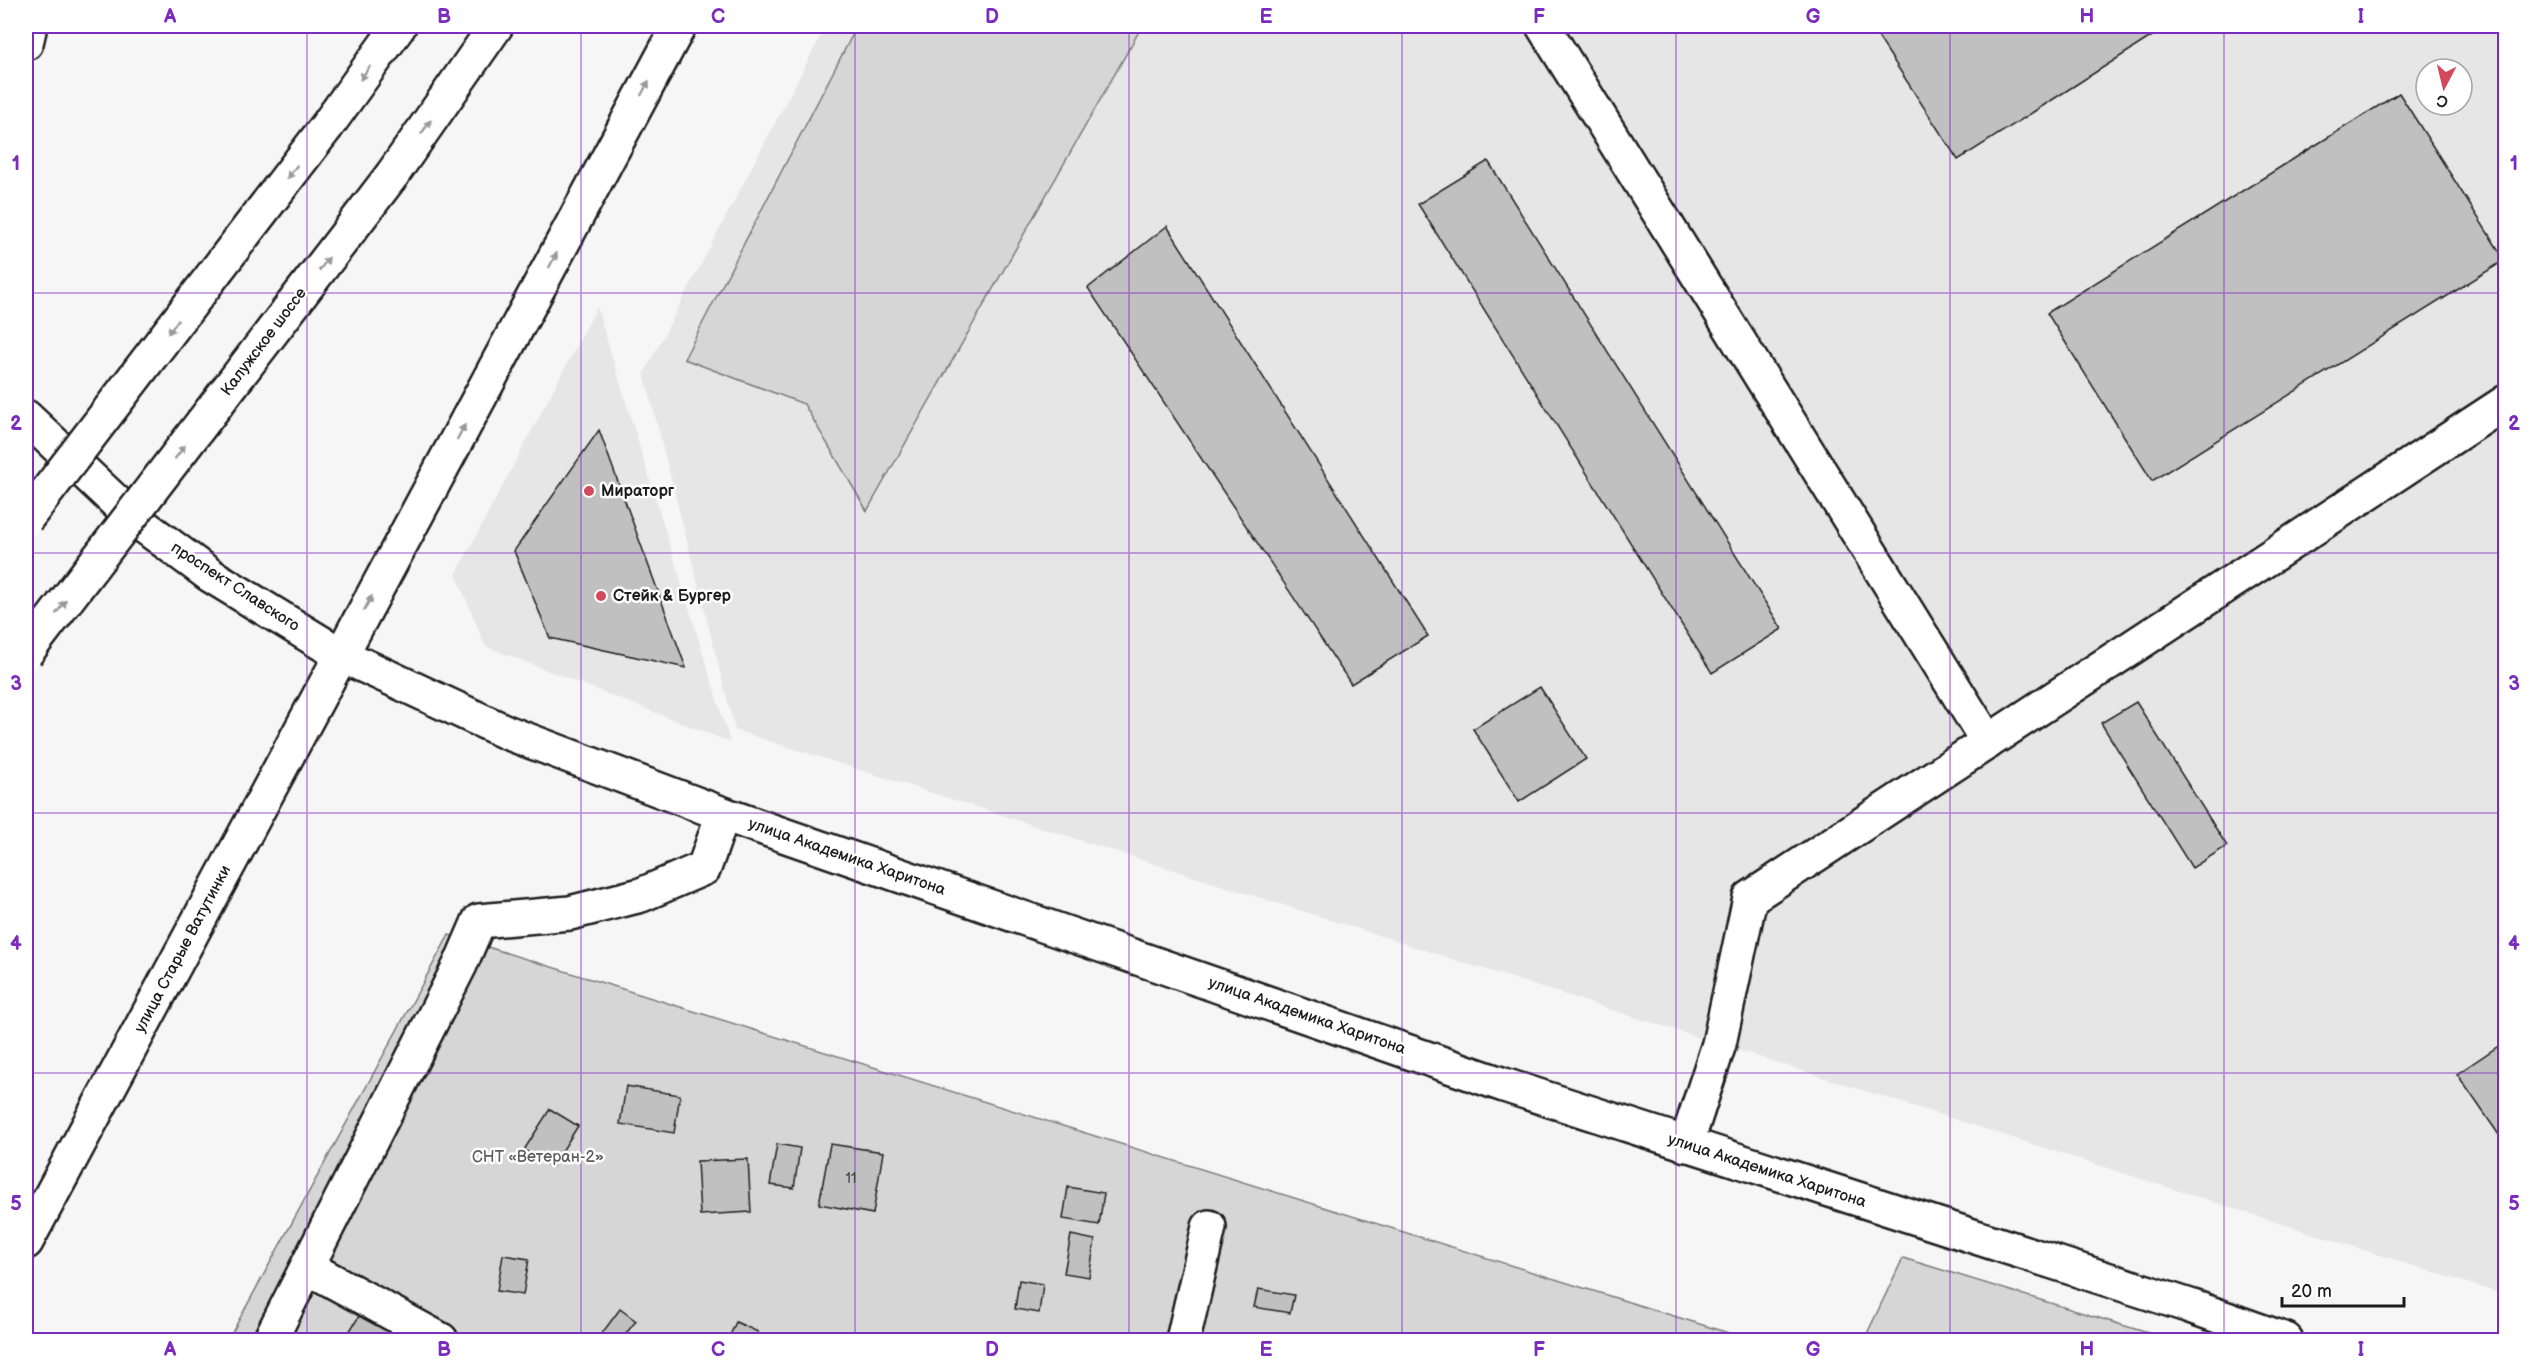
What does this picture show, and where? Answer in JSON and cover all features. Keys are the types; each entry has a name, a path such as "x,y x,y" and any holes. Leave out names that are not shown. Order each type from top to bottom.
{"main road":[{"path":"26,33 28,26"},
{"path":"26,43 28,26"},
{"path":"26,519 327,126 399,26"},
{"name":"Калужское шоссе","path":"26,653 392,175 496,26"},
{"path":"341,655 679,26"},
{"path":"1543,26 1988,742"},
{"path":"26,390 63,450"},
{"path":"1686,1144 1719,1044 1750,898 2505,402"},
{"name":"проспект Славского","path":"26,417 133,518 210,575 341,655"},
{"name":"улица Академика Харитона","path":"341,655 506,732 723,814 1503,1085 2190,1306 2286,1341"},
{"name":"улица Старые Ватутинки","path":"26,1242 341,655"},
{"path":"270,1341 455,976 479,921 570,913 641,895 704,868 723,814"},
{"path":"1183,1341 1209,1227"},
{"path":"309,1268 441,1341"}],"shaded area":[{"path":"826,26 2505,26 2505,1295 735,730 644,373"},
{"path":"597,307 730,742 485,646 456,574"}],"green space":[{"path":"857,26 1142,26 867,511 804,404 684,359"},
{"name":"СНТ «Ветеран-2»","path":"449,935 1751,1340 228,1340"},
{"path":"1903,1258 2171,1340 1864,1340"}],"building":[{"path":"1871,26 2168,26 1958,160"},
{"path":"2399,93 2505,260 2152,481 2047,313"},
{"path":"1488,161 1782,629 1712,673 1418,204"},
{"path":"1167,226 1428,636 1351,684 1088,288"},
{"name":"Мираторг","path":"599,430 686,668 550,638 514,551"},
{"path":"1540,687 1586,759 1519,802 1473,729"},
{"path":"2136,702 2227,846 2192,868 2101,723"},
{"path":"2506,1041 2506,1145 2457,1074"},
{"path":"626,1086 680,1095 674,1133 620,1124"},
{"path":"550,1109 578,1126 552,1167 524,1150"},
{"path":"777,1144 800,1148 794,1188 770,1185"},
{"path":"830,1144 883,1152 873,1214 819,1204"},
{"path":"748,1159 751,1212 700,1215 697,1161"},
{"path":"1068,1187 1104,1193 1099,1225 1063,1219"},
{"path":"1071,1235 1095,1240 1089,1277 1064,1273"},
{"path":"503,1255 529,1259 523,1295 497,1291"},
{"path":"1019,1280 1043,1284 1039,1313 1015,1309"},
{"path":"1258,1289 1294,1295 1290,1313 1254,1307"},
{"path":"620,1309 636,1321 621,1340 597,1340"},
{"path":"363,1310 412,1340 344,1340"},
{"path":"736,1322 758,1332 754,1340 728,1340"}],"place":[{"name":"Мираторг","path":"589,491"},
{"name":"Стейк & Бургер","path":"601,596"}]}
